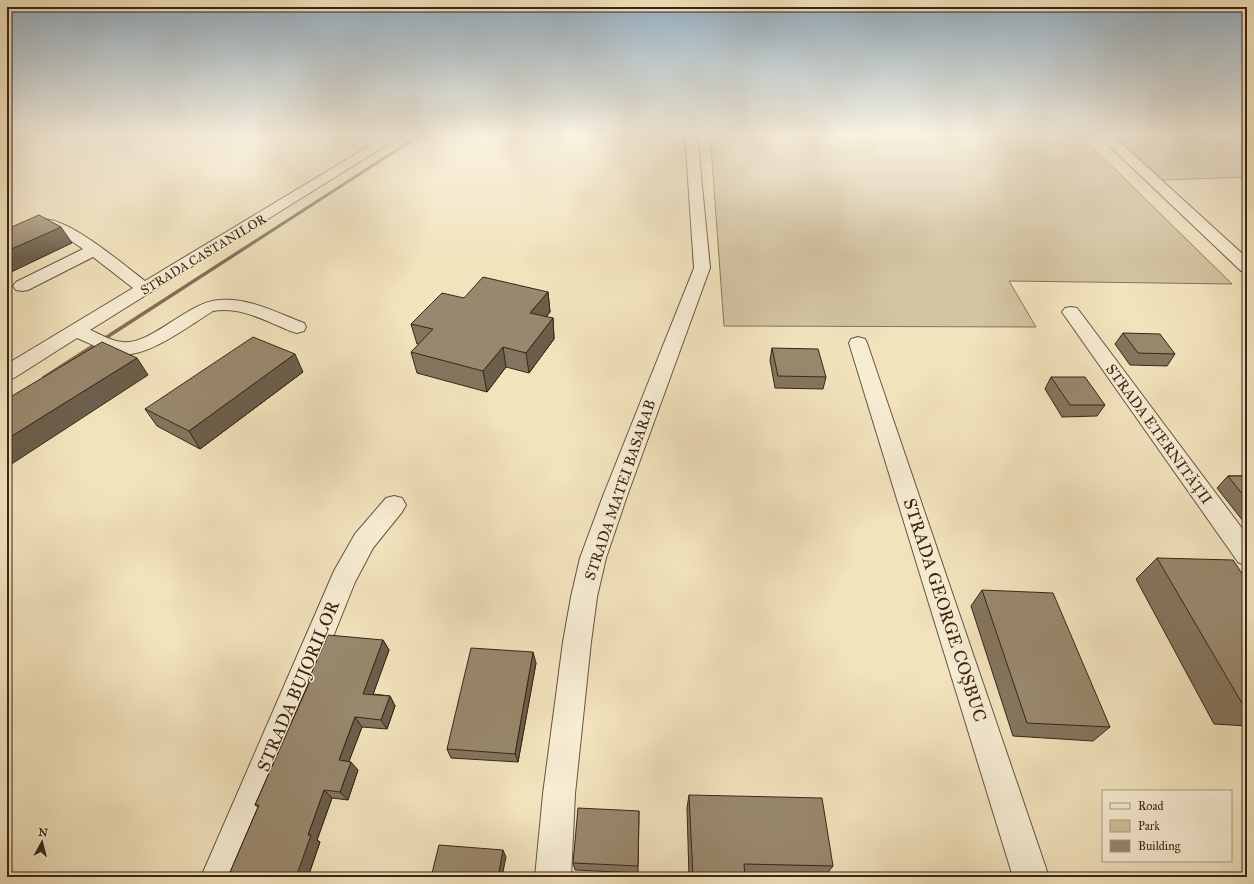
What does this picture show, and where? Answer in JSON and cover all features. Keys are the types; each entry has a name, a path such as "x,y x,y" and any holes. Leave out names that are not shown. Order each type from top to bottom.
{"street":[{"name":"STRADA CASTANILOR","path":"7,373 331,175"},
{"name":"STRADA MATEI BASARAB","path":"553,877 558,794 577,642 584,597 593,558 615,496 702,268 694,175"},
{"path":"1148,175 1247,267"},
{"path":"46,223 70,233 145,289"},
{"path":"22,286 94,250"},
{"path":"75,331 122,348 135,347 152,341 207,307 217,304 234,305 297,327"},
{"name":"STRADA ETERNITĂȚII","path":"1071,312 1247,555"},
{"name":"STRADA GEORGE COȘBUC","path":"858,343 1031,877"},
{"name":"STRADA BUJORILOR","path":"219,877 343,579 364,541 394,506"}],"green space":[{"path":"713,175 1121,175 1232,284 1009,281 1036,327 724,326"},
{"path":"1156,175 1247,175 1247,177 1161,180"}],"building":[{"path":"39,215 61,227 7,251 7,229"},
{"path":"483,277 548,292 530,313 553,318 526,353 503,347 483,371 411,352 433,329 411,324 442,293 464,298"},
{"path":"1123,333 1160,334 1175,354 1138,353"},
{"path":"253,337 295,354 189,431 145,409"},
{"path":"102,342 137,358 7,439 7,399"},
{"path":"772,348 818,349 826,377 778,376"},
{"path":"1051,377 1085,377 1105,405 1070,405"},
{"path":"1228,476 1247,476 1247,500"},
{"path":"1157,558 1233,560 1247,581 1247,706 1243,705"},
{"path":"982,590 1053,593 1110,727 1027,723"},
{"path":"328,635 383,640 363,694 390,696 381,720 355,717 339,760 351,762 340,792 324,790 308,835 311,835 296,877 228,877 259,805 255,805 310,681 308,681"},
{"path":"471,648 533,652 515,754 447,749"},
{"path":"689,795 822,798 833,866 744,864 745,877 693,877"},
{"path":"578,808 639,811 638,866 573,863"},
{"path":"439,845 503,850 498,877 431,877"}],"waterway":[{"path":"45,377 358,175"}]}
